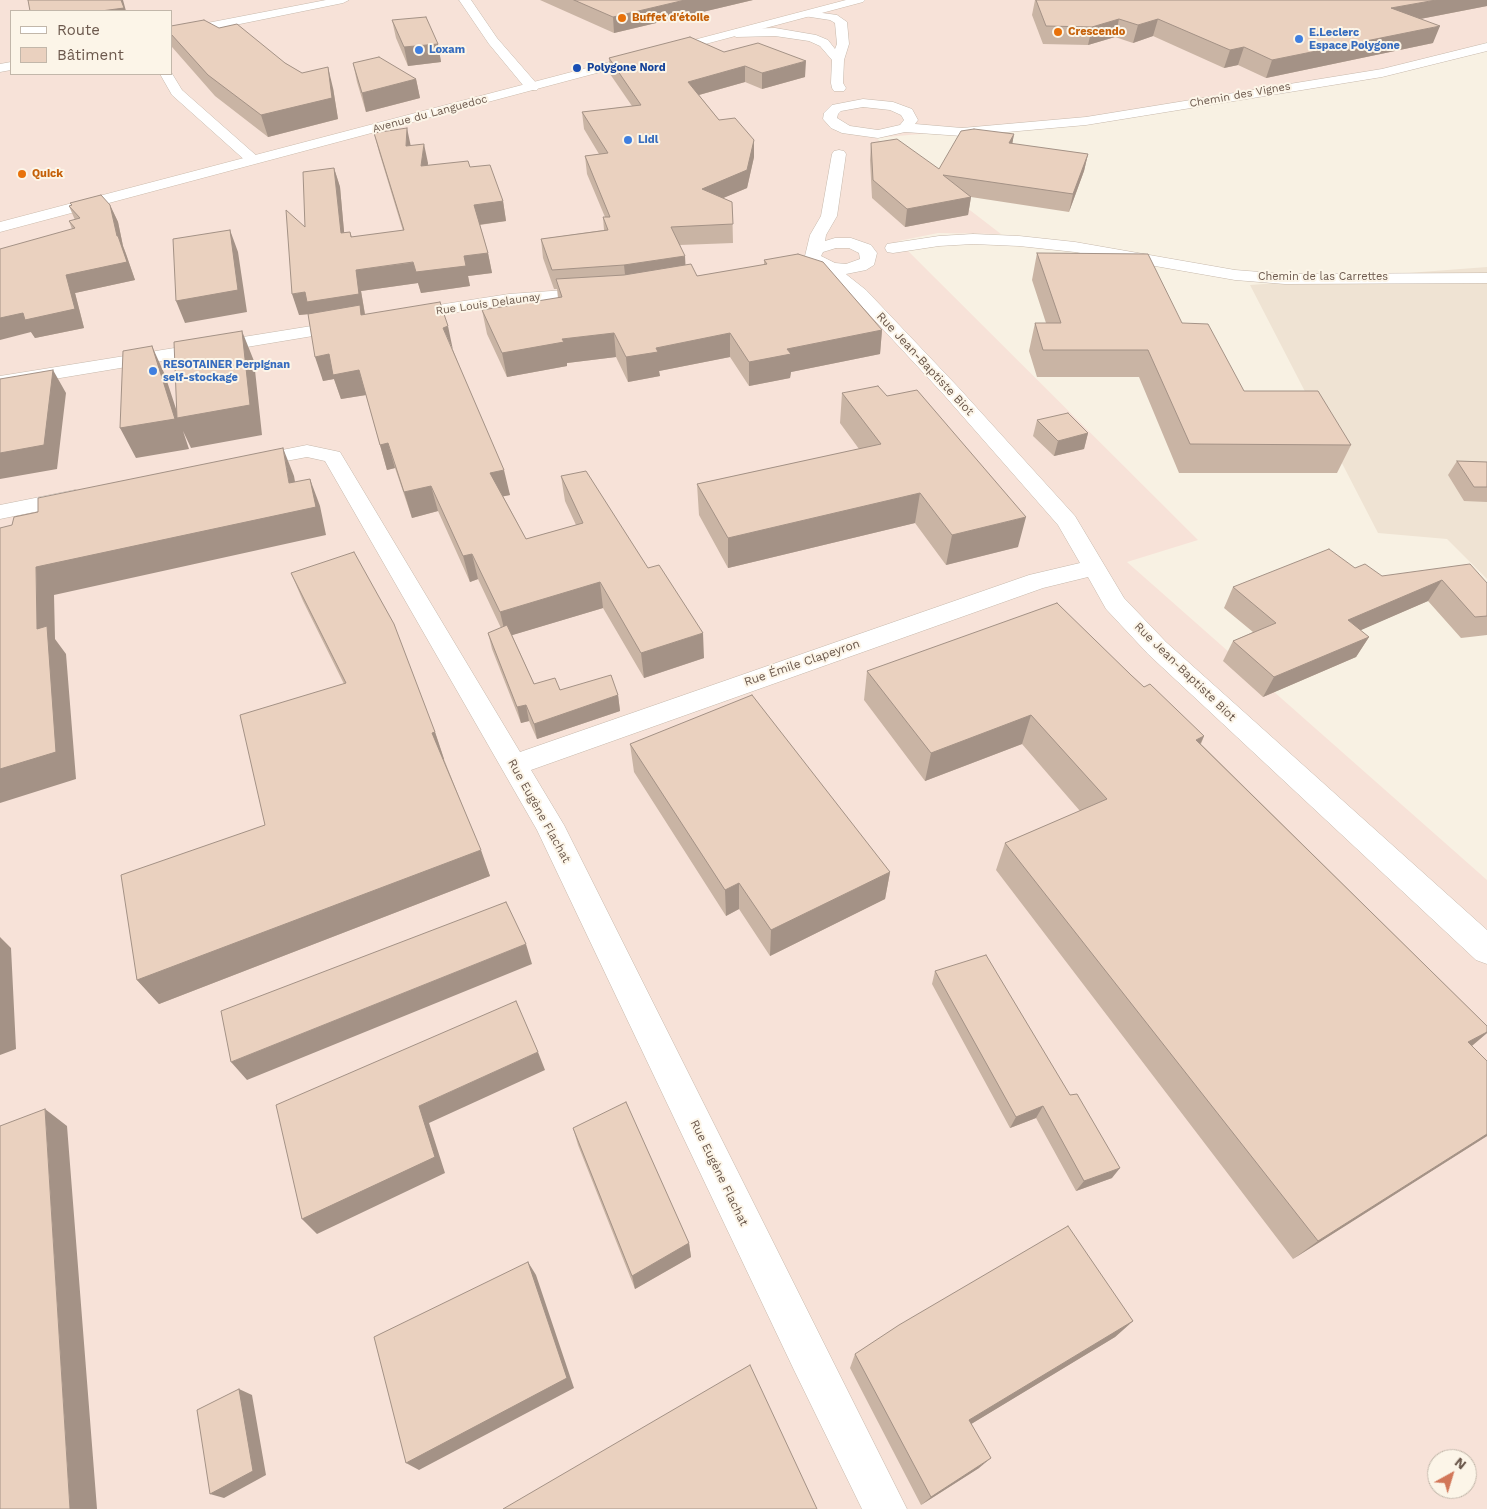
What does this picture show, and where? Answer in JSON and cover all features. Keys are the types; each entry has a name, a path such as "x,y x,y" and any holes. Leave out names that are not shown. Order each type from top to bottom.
{"street":[{"path":"172,34 343,0"},
{"path":"465,0 492,41 532,87"},
{"path":"833,17 834,11 854,1"},
{"name":"Avenue du Languedoc","path":"0,227 854,1"},
{"path":"808,14 833,17 841,22 843,44 838,60 837,83 844,106"},
{"path":"772,23 780,31 812,38 824,43 838,60"},
{"path":"736,33 757,32 814,35 842,29"},
{"name":"Chemin des Vignes","path":"863,133 886,133 908,124 962,132 1086,121 1382,72 1487,47"},
{"path":"167,75 177,92 253,160"},
{"path":"839,88 872,103"},
{"path":"864,264 846,269 814,260 818,235 829,216 836,140 830,119 831,113 844,106 872,103 893,106 904,110 911,116 908,124"},
{"path":"836,140 847,130 863,133"},
{"path":"836,140 842,145 850,138 863,133"},
{"path":"829,216 837,233 868,253 858,278 860,294"},
{"name":"Chemin de las Carrettes","path":"814,260 835,243 893,248 947,240 973,239 1019,241 1075,247 1235,275 1285,279 1487,278"},
{"name":"Chemin de las Carrettes","path":"864,264 893,248"},
{"name":"Rue Jean-Baptiste Biot","path":"814,260 860,294 951,391 1067,521 1115,603 1157,648 1487,950"},
{"name":"Rue Louis Delaunay","path":"389,318 509,299 607,292"},
{"path":"0,382 370,321"},
{"name":"Rue Eugène Flachat","path":"221,468 307,451 333,456 458,666 549,825 808,1356 885,1509"},
{"path":"0,512 106,491"},
{"name":"Rue Émile Clapeyron","path":"514,765 1037,581 1093,568"}],"shaded area":[{"path":"0,0 1487,0 1487,42 1462,52 1356,76 1095,118 876,138 1001,234 938,233 898,241 1198,540 1127,562 1487,880 1487,1509 0,1509"},
{"path":"1487,267 1487,579 1447,539 1378,533 1250,285"}],"building":[{"path":"28,0 121,0 124,8 109,10 30,10"},
{"path":"574,0 685,0 613,17"},
{"name":"E.Leclerc Espace Polygone","path":"1036,0 1436,0 1391,8 1440,26 1272,60 1244,47 1230,50 1158,19 1138,25 1119,19 1092,27 1046,26"},
{"path":"426,17 438,44 404,47 392,20"},
{"path":"204,20 219,28 237,24 285,63 302,73 328,67 332,98 261,115 208,75 172,35 172,26"},
{"path":"690,37 724,52 758,43 806,61 762,73 745,66 688,82 719,120 735,118 754,140 747,170 702,189 732,202 733,224 671,227 685,256 624,265 552,270 541,239 608,230 603,217 610,217 585,156 608,153 582,112 641,105 609,58"},
{"path":"379,57 416,79 362,93 353,63"},
{"path":"407,128 406,146 424,144 421,166 468,161 470,167 490,165 503,201 474,205 488,253 464,256 466,266 416,272 413,262 356,270 359,294 307,302 305,292 292,294 286,210 305,227 303,172 334,168 341,233 350,232 351,237 404,230 374,133"},
{"path":"974,129 1014,134 1009,143 1088,154 1073,194 943,175 971,197 907,209 873,180 871,143 897,139 939,169 961,131"},
{"path":"101,195 110,205 117,236 127,262 66,275 75,309 25,320 23,313 0,318 0,249 75,228 69,221 80,218 69,206 72,205 70,203"},
{"path":"230,230 238,290 176,301 173,239"},
{"path":"1037,253 1148,254 1182,323 1208,324 1244,391 1318,391 1351,445 1190,444 1148,350 1043,350 1035,323 1061,323"},
{"path":"798,254 823,262 882,330 787,349 791,354 749,362 730,333 656,348 658,352 626,357 614,333 562,339 564,342 502,353 482,310 562,297 556,279 624,275 691,264 697,276 767,264 764,260"},
{"path":"440,302 448,326 443,328 504,470 490,473 526,539 583,523 561,476 586,471 648,568 659,565 703,633 641,653 600,582 500,612 472,554 463,556 431,486 404,492 388,443 380,445 359,370 333,375 329,354 315,357 308,314 360,305 361,315"},
{"path":"242,331 250,405 177,418 174,342"},
{"path":"152,346 175,419 120,428 123,351"},
{"path":"53,370 44,445 0,453 0,379"},
{"path":"878,386 887,396 917,390 1026,517 952,535 920,493 728,538 697,484 881,444 842,393"},
{"path":"1068,413 1088,433 1058,441 1037,420"},
{"path":"283,448 289,483 310,479 316,507 36,567 37,629 47,626 56,752 0,769 0,528 12,525 14,517 38,512 38,498"},
{"path":"1457,461 1487,462 1487,487 1474,487"},
{"path":"1329,549 1355,568 1365,564 1382,576 1470,564 1487,583 1487,616 1475,617 1442,580 1348,620 1369,637 1274,677 1233,641 1276,623 1233,587"},
{"path":"354,552 394,624 435,732 432,733 481,850 137,980 121,875 265,825 240,715 346,683 291,573"},
{"path":"1057,603 1144,687 1150,684 1204,736 1196,740 1487,1026 1487,1032 1468,1042 1487,1061 1487,1134 1318,1241 1005,843 1107,799 1031,715 931,753 867,671"},
{"path":"507,625 534,684 555,678 560,690 611,675 618,695 534,724 526,705 517,707 488,633"},
{"path":"752,695 890,872 771,930 739,883 725,890 630,744"},
{"path":"506,902 526,944 231,1062 221,1011"},
{"path":"986,955 1070,1095 1077,1094 1120,1168 1084,1181 1043,1106 1016,1117 935,971"},
{"path":"516,1001 538,1052 419,1106 435,1157 302,1219 276,1105"},
{"path":"626,1102 689,1243 632,1276 573,1128"},
{"path":"45,1109 70,1509 0,1509 0,1126"},
{"path":"1068,1226 1133,1321 969,1420 991,1458 931,1497 855,1354 899,1325"},
{"path":"528,1262 567,1378 406,1463 374,1337"},
{"path":"750,1365 817,1509 503,1509"},
{"path":"239,1389 253,1471 210,1494 197,1410"}],"place":[{"name":"Buffet d'étoile","path":"622,18"},
{"name":"Crescendo","path":"1058,32"},
{"name":"E.Leclerc Espace Polygone","path":"1299,39"},
{"name":"Loxam","path":"419,50"},
{"name":"Polygone Nord","path":"577,68"},
{"name":"Lidl","path":"628,140"},
{"name":"Quick","path":"22,174"},
{"name":"RESOTAINER Perpignan self-stockage","path":"153,371"}]}
